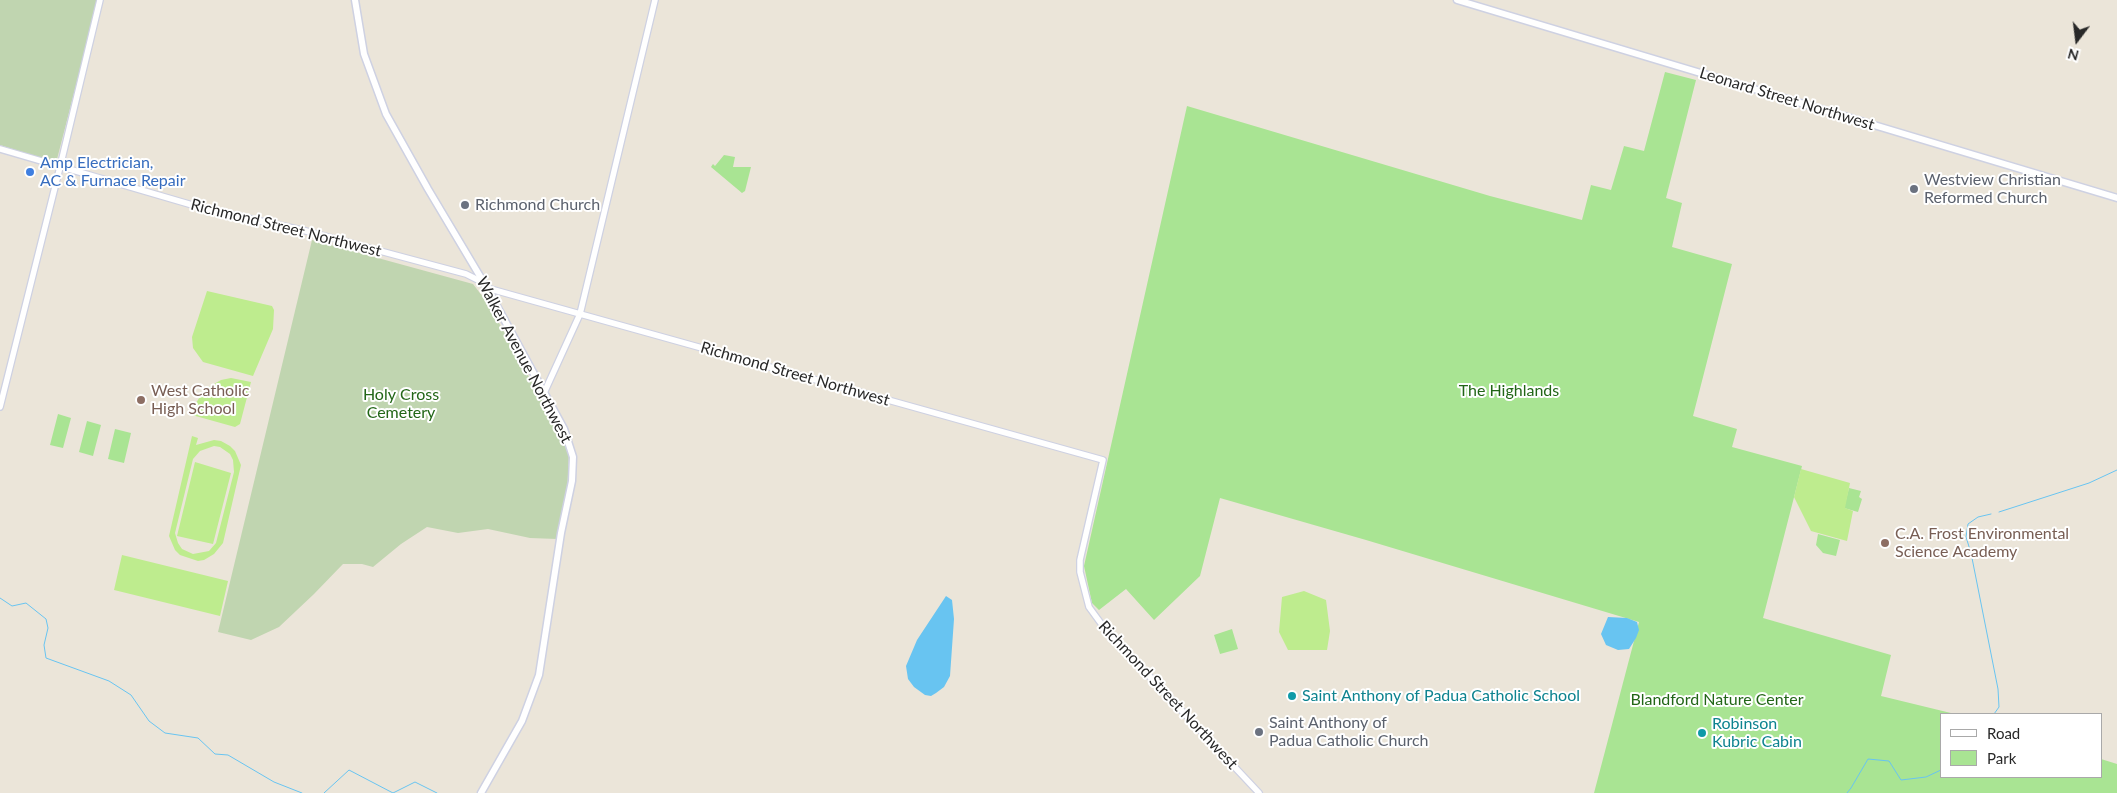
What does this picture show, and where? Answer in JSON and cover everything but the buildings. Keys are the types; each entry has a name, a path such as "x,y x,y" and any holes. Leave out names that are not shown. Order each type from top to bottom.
{"main road":[{"name":"Walker Avenue Northwest","path":"355,0 364,54 386,114 428,189 486,285 570,443 573,457 572,481 561,533 539,675 522,721 481,793"},
{"name":"Leonard Street Northwest","path":"1457,0 2117,198"}],"street":[{"path":"0,407 100,0"},
{"path":"544,394 580,314 655,0"},
{"name":"Richmond Street Northwest","path":"0,149 220,213 281,225 466,274 486,285 580,314 1103,460 1080,560 1084,593 1089,607 1105,628 1259,793"}],"green space":[{"path":"0,0 98,0 56,163 0,145"},
{"name":"The Highlands","path":"1665,72 1696,80 1666,198 1682,203 1672,247 1732,264 1693,416 1737,429 1732,447 1802,466 1763,618 1891,655 1881,696 1951,713 1940,713 1940,778 2102,778 2102,759 2117,764 2117,793 1594,793 1639,622 1220,498 1200,576 1154,620 1126,589 1099,610 1092,603 1084,566 1187,106 1490,196 1582,220 1591,185 1611,190 1624,146 1644,151"},
{"path":"724,155 735,157 733,167 751,167 745,191 742,193 711,167 713,164 715,166"},
{"name":"Holy Cross Cemetery","path":"312,240 473,284 489,305 564,440 569,454 567,495 557,539 530,538 488,529 458,533 427,527 401,544 373,567 362,564 343,564 279,627 251,640 218,632"},
{"path":"207,291 272,306 274,310 273,329 253,376 203,362 193,348 192,337"},
{"path":"231,378 251,382 240,424 235,427 192,415 194,406 205,389 221,380"},
{"path":"58,414 71,418 63,448 50,445"},
{"path":"87,421 101,425 93,456 79,452"},
{"path":"115,429 131,433 124,463 108,459"},
{"path":"192,436 198,438 196,445 214,440 221,441 230,446 235,451 241,465 223,543 214,554 198,561 180,555 175,550 169,536","holes":["214,446 220,447 230,454 233,460 234,472 216,543 209,551 193,554 182,549 175,533 193,459 200,451"]},
{"path":"195,462 231,473 213,544 177,536"},
{"path":"1801,469 1850,483 1845,508 1853,511 1847,541 1811,531 1794,497"},
{"path":"1849,488 1861,491 1859,497 1862,499 1858,512 1844,508"},
{"path":"1818,534 1840,540 1836,556 1823,553 1816,545"},
{"path":"122,555 228,581 220,616 114,590"},
{"path":"1304,591 1326,600 1330,631 1327,650 1288,650 1279,632 1282,597"},
{"path":"1232,629 1238,649 1220,654 1214,635"}],"water":[{"path":"946,596 952,600 954,619 950,676 944,687 931,696 925,695 914,687 908,679 906,666 917,640"},
{"path":"1608,617 1627,618 1637,622 1639,630 1629,649 1618,650 1606,645 1601,634"}],"waterway":[{"path":"1999,512 2089,483 2117,470"},
{"path":"1991,514 1978,517 1968,524 1966,537 1971,553 1998,689 1999,707 1995,713"},
{"path":"0,598 12,606 26,603 46,619 48,628 44,645 46,658 109,681 131,695 149,721 165,733 198,738 215,754 228,755 274,782 302,793"},
{"path":"1847,793 1868,759 1889,761 1901,780 1926,777 1940,770"},
{"path":"324,793 349,770 393,793"},
{"path":"393,793 415,782 437,793"}],"place":[{"name":"Amp Electrician, AC & Furnace Repair","path":"30,172"},
{"name":"Westview Christian Reformed Church","path":"1914,189"},
{"name":"Richmond Church","path":"465,205"},
{"name":"West Catholic High School","path":"141,400"},
{"name":"C.A. Frost Environmental Science Academy","path":"1885,543"},
{"name":"Saint Anthony of Padua Catholic School","path":"1292,696"},
{"name":"Saint Anthony of Padua Catholic Church","path":"1259,732"},
{"name":"Robinson Kubric Cabin","path":"1702,733"}],"park label":[{"name":"Blandford Nature Center","path":"1717,700"}]}
